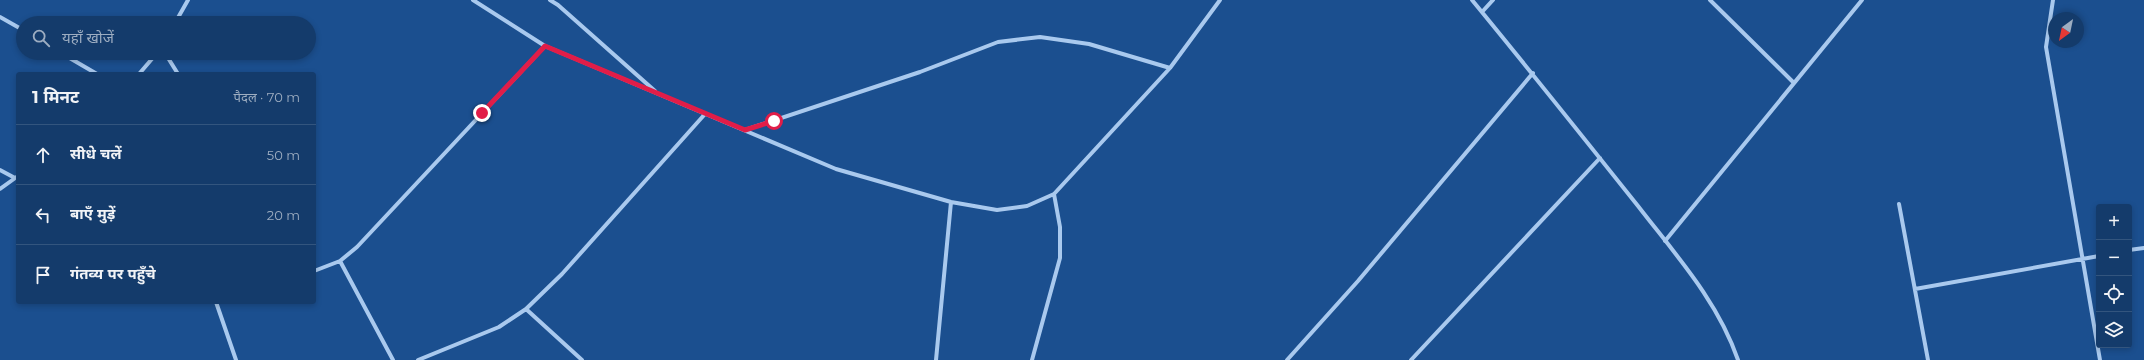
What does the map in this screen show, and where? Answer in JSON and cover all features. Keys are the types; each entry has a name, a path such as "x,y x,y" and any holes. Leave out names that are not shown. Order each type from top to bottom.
{"street":[{"path":"179,16 188,0"},
{"path":"473,0 545,46 836,169 951,202 997,210 1027,206 1054,194 1170,68 1220,0"},
{"path":"550,0 558,5 658,94"},
{"path":"558,5 562,0"},
{"path":"1472,0 1533,73 1699,284 1730,336 1738,360"},
{"path":"1482,12 1493,0"},
{"path":"1710,0 1794,82"},
{"path":"1665,241 1862,0"},
{"path":"2052,1 2046,47 2100,360"},
{"path":"0,17 16,26"},
{"path":"745,130 920,72 998,42 1040,37 1089,44 1170,68"},
{"path":"316,270 340,261 357,248 545,46"},
{"path":"73,60 94,72"},
{"path":"141,72 151,60"},
{"path":"169,60 177,72"},
{"path":"1287,360 1358,281 1533,73"},
{"path":"418,360 499,327 526,309 562,274 705,114"},
{"path":"1411,360 1600,158"},
{"path":"0,170 16,177 0,189"},
{"path":"1032,360 1060,258 1060,227 1054,194"},
{"path":"936,360 951,202"},
{"path":"1899,204 1928,360"},
{"path":"2132,250 2144,248"},
{"path":"1915,288 2096,256"},
{"path":"340,261 393,360"},
{"path":"217,304 236,360"},
{"path":"526,309 582,360"}],"route":[{"path":"482,113 545,46 745,130 774,121"}]}
